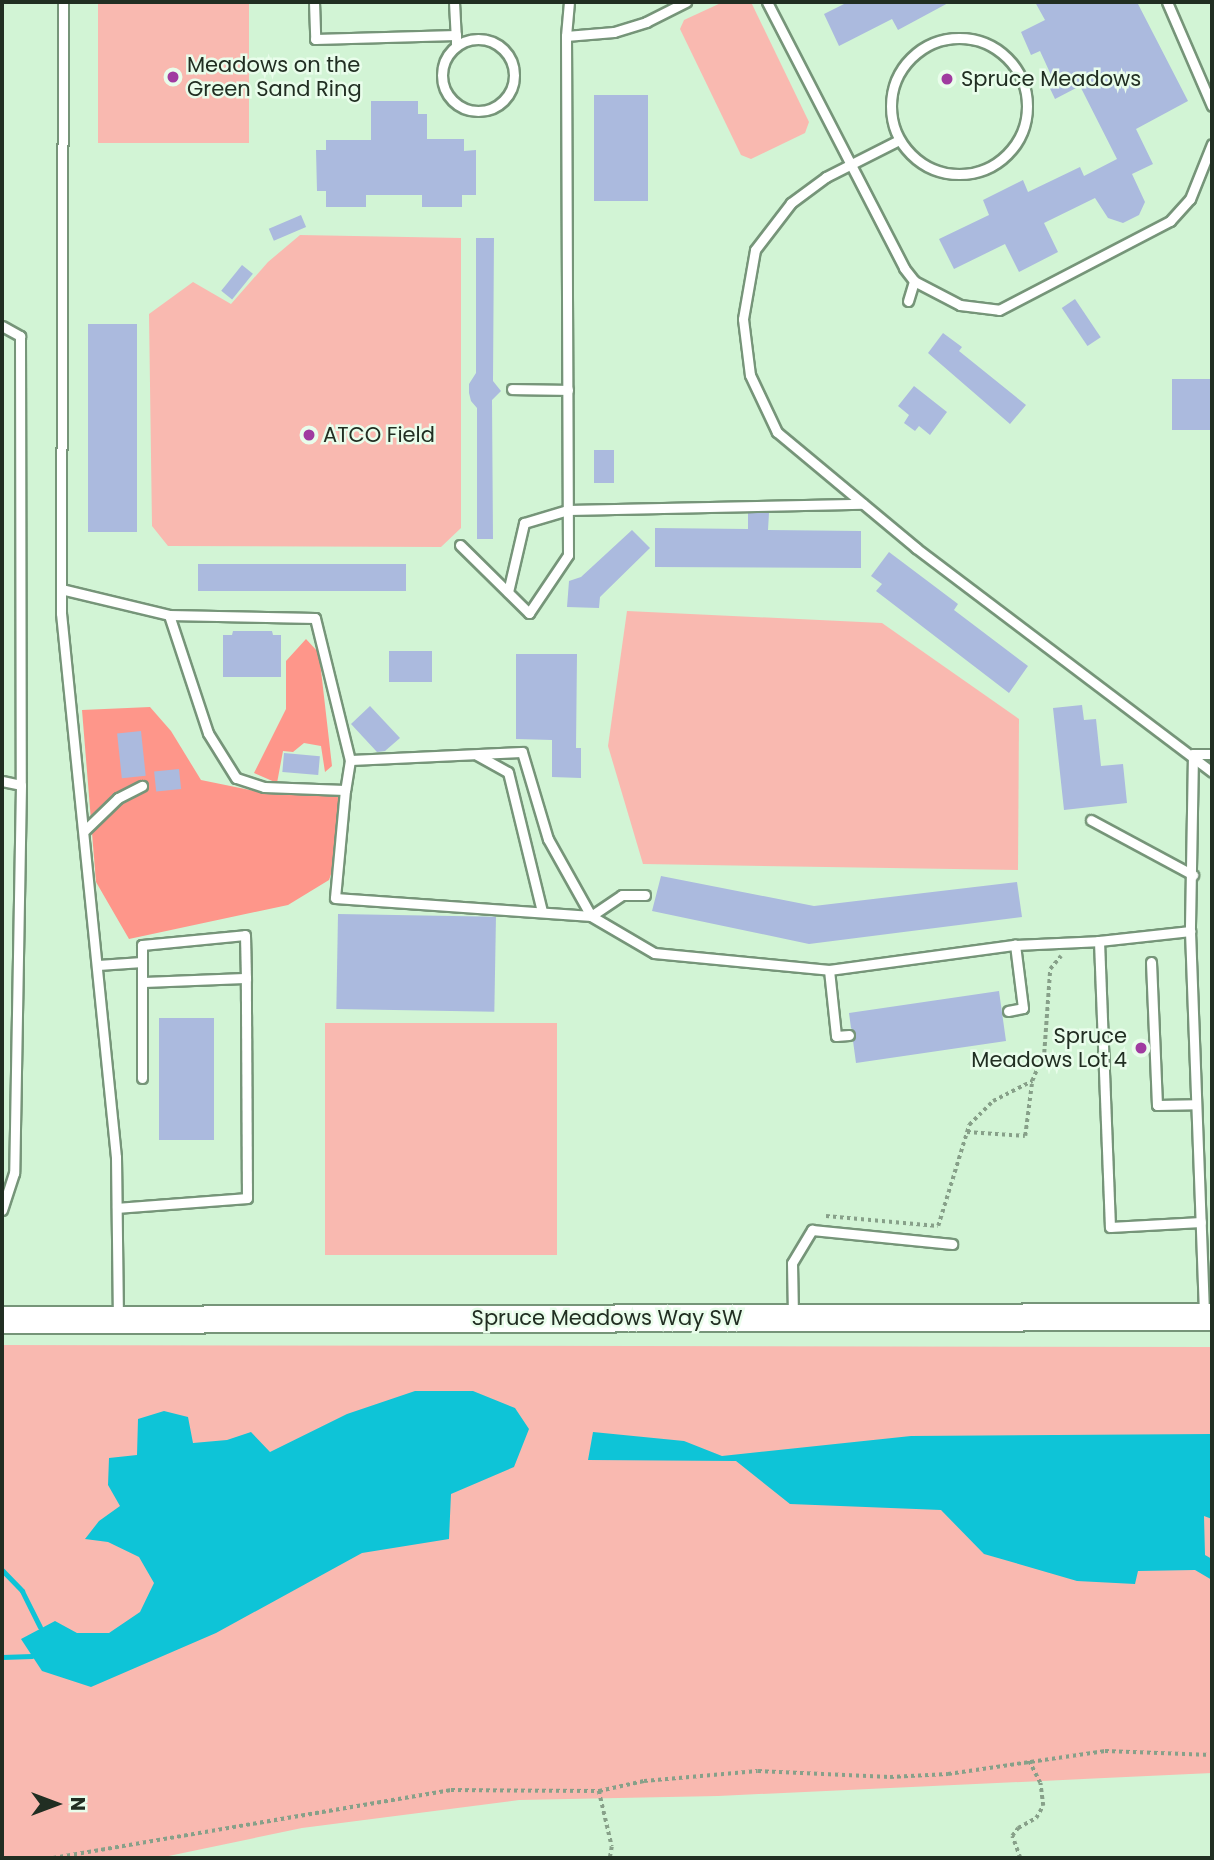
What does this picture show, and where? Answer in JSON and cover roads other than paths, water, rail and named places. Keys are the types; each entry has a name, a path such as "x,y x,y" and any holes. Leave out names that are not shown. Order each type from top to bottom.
{"main road":[{"name":"Spruce Meadows Way SW","path":"2,1320 1208,1316"}],"lane":[{"path":"63,2 61,589 116,1157 118,1320"},
{"path":"314,2 315,39 456,35"},
{"path":"454,2 456,46 442,66 442,79 452,101 472,111 494,108 504,102 510,92 514,70 503,49 480,39 456,46"},
{"path":"460,544 529,613 568,555 566,36 569,2"},
{"path":"566,36 614,32 646,22 686,2"},
{"path":"767,2 904,268 914,281 960,305 999,310 1170,221 1190,199 1212,144"},
{"path":"1167,2 1212,106"},
{"path":"959,37 982,41 1003,52 1018,70 1027,93 1028,114 1016,144 993,166 973,174 941,172 913,157 900,140 891,117 891,94 900,71 915,53 936,41 959,37"},
{"path":"900,140 827,177 791,203 755,250 743,319 750,375 777,432 916,548 1193,754 1212,772"},
{"path":"908,301 914,281"},
{"path":"2,326 20,336 21,785 14,1173 2,1210"},
{"path":"512,390 568,390"},
{"path":"508,592 524,523 568,510 863,504"},
{"path":"61,589 169,615 315,618 350,760 335,898 591,916 654,953 829,970 1015,944 1099,941 1190,931"},
{"path":"169,615 208,733 236,778 264,787 345,790"},
{"path":"350,760 522,752 548,839 591,916"},
{"path":"475,754 508,772 542,912"},
{"path":"1193,754 1212,754"},
{"path":"1193,754 1190,931 1200,1222 1208,1316"},
{"path":"2,780 21,785"},
{"path":"85,831 118,798 142,786"},
{"path":"1091,820 1193,875"},
{"path":"591,916 622,895 645,895"},
{"path":"117,1208 247,1198 245,935 142,946 142,1078"},
{"path":"1099,941 1110,1227 1200,1222"},
{"path":"1008,1011 1023,1008 1015,944"},
{"path":"98,965 142,962"},
{"path":"1151,962 1157,1105 1196,1104"},
{"path":"829,970 836,1036 849,1035"},
{"path":"142,982 246,978"},
{"path":"793,1317 792,1263 812,1230 952,1244"}],"water":[{"path":"415,1391 473,1391 515,1408 529,1429 514,1467 451,1494 449,1539 362,1553 216,1633 91,1687 42,1671 21,1639 55,1621 77,1633 109,1633 140,1612 154,1583 139,1557 108,1542 85,1539 99,1521 120,1506 108,1485 109,1458 137,1455 138,1419 164,1411 188,1417 193,1443 227,1440 251,1432 270,1452 347,1414"},
{"path":"593,1432 684,1441 722,1456 911,1436 1212,1434 1212,1519 1204,1516 1205,1555 1212,1559 1212,1580 1195,1570 1138,1571 1135,1584 1077,1581 984,1554 941,1510 790,1504 736,1461 588,1460"}],"waterway":[{"path":"2,1570 22,1591 40,1627"},
{"path":"2,1657 32,1656"}],"place":[{"name":"Meadows on the Green Sand Ring","path":"173,77"},
{"name":"Spruce Meadows","path":"947,79"},
{"name":"ATCO Field","path":"309,435"},
{"name":"Spruce Meadows Lot 4","path":"1141,1048"}]}
